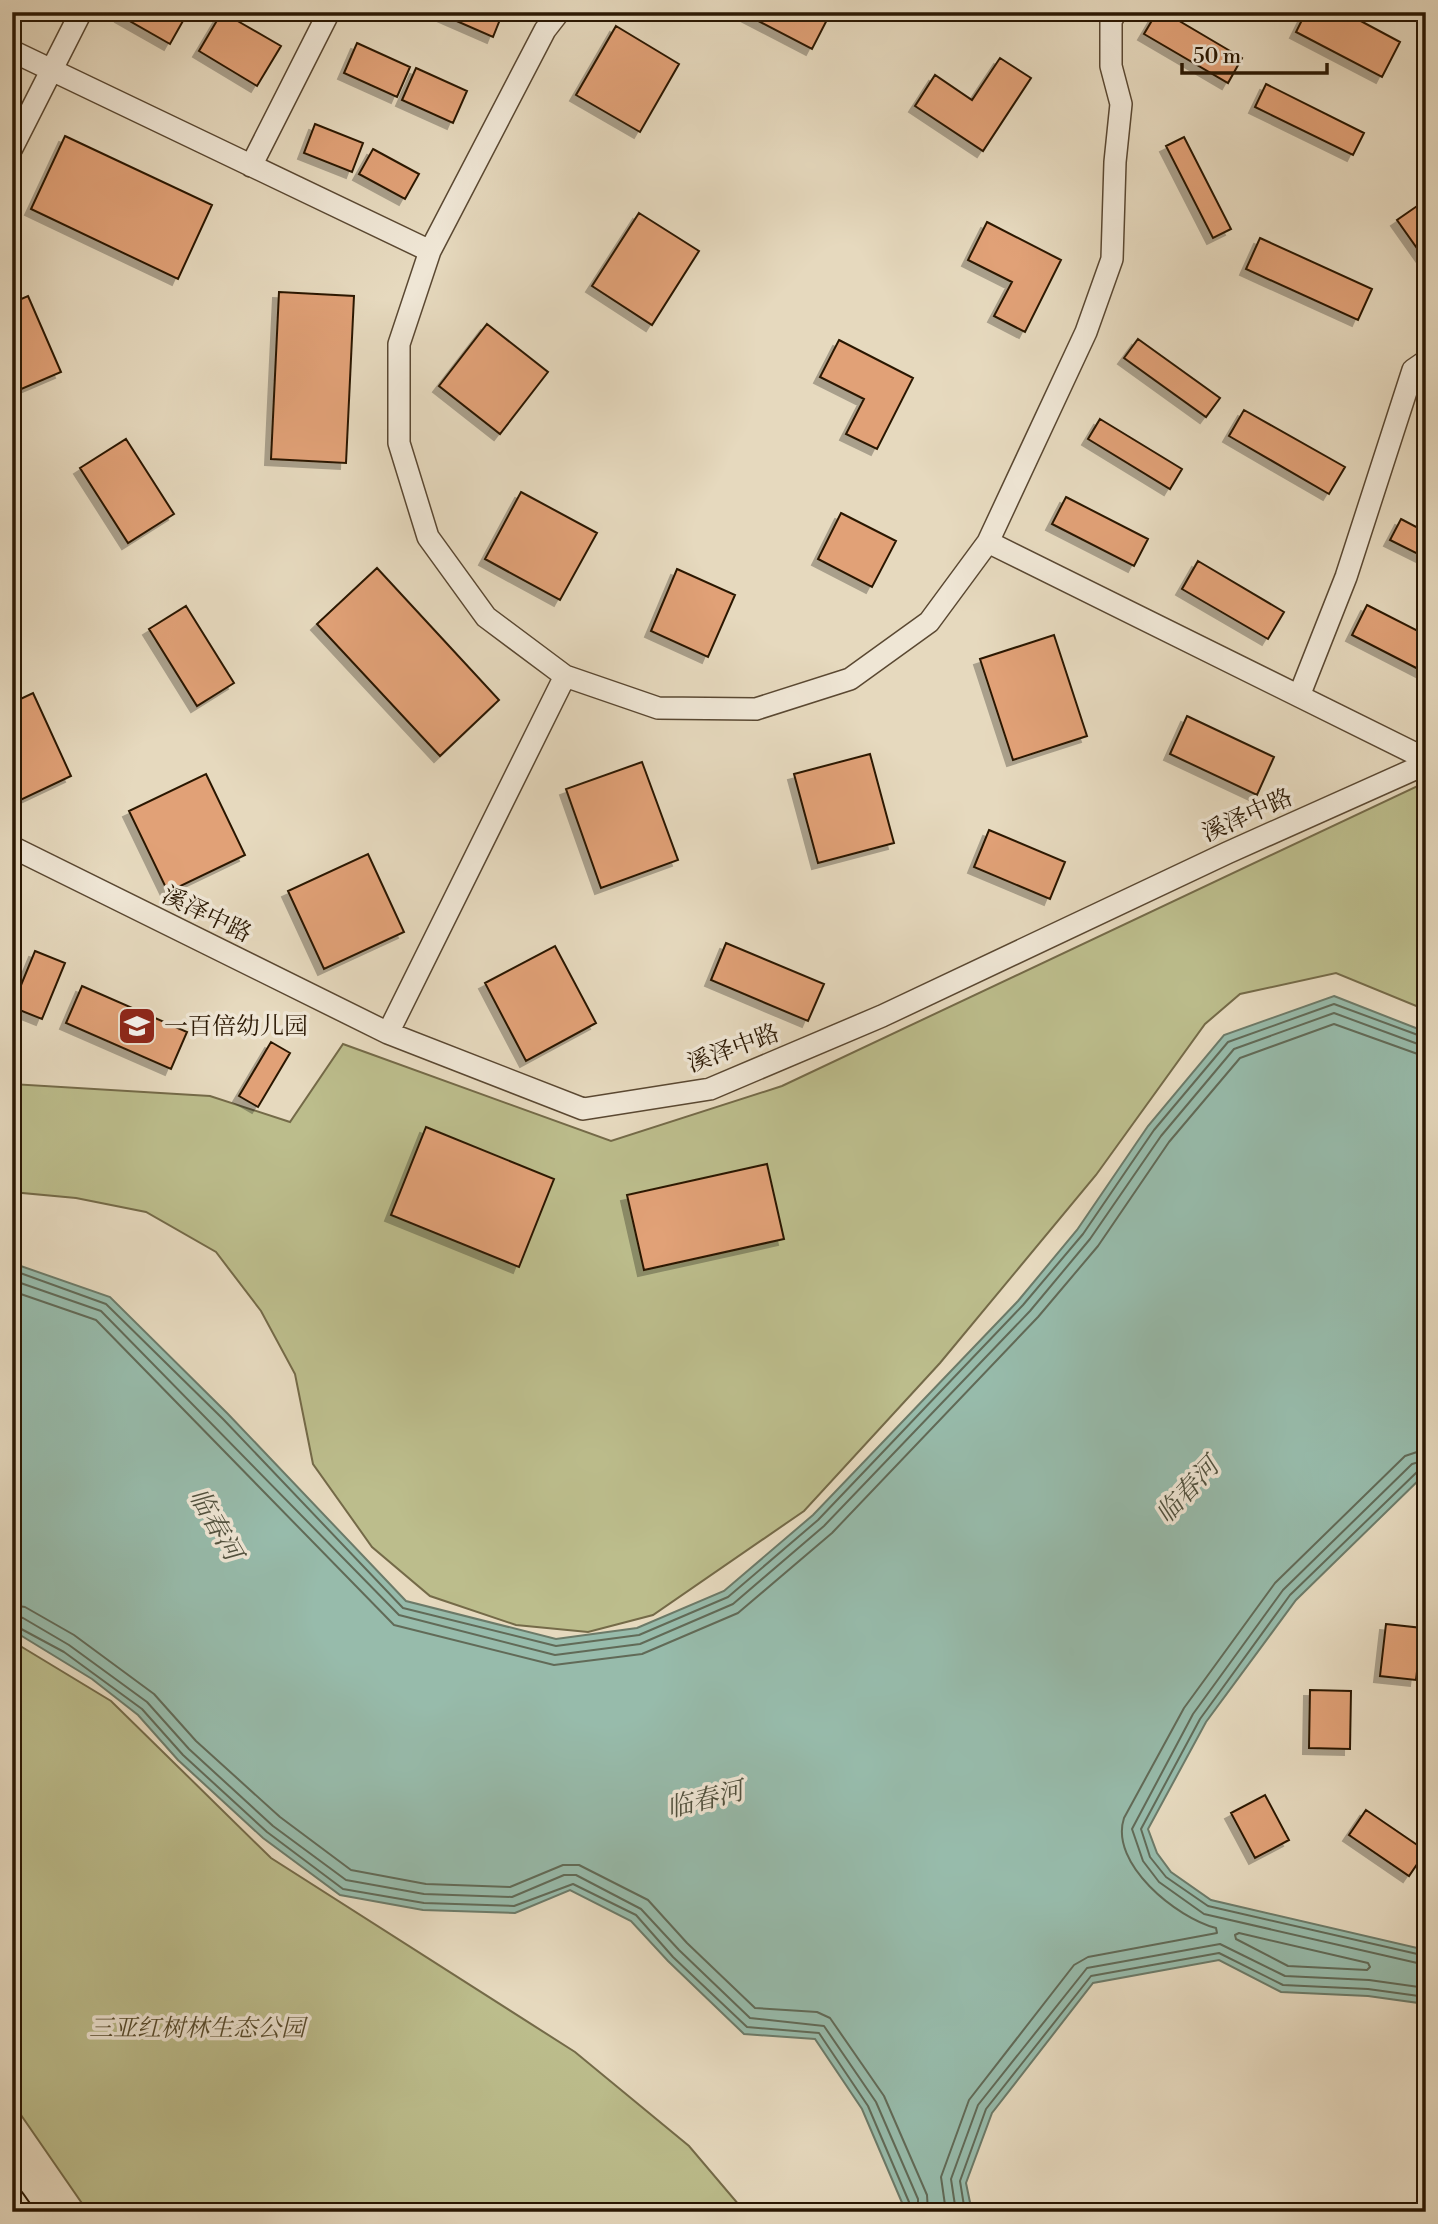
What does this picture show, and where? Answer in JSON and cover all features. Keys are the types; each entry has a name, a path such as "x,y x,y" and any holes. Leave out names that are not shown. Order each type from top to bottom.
{"main road":[{"path":"12,2202 19,2212"}],"street":[{"path":"12,148 81,12"},
{"path":"251,166 329,12"},
{"path":"559,12 545,30 430,251 399,344 399,443 428,537 486,617 565,676 658,708 756,709 850,679 929,622 988,542 1086,332 1112,259 1115,162 1121,104 1111,66 1111,21 1116,12"},
{"path":"12,51 430,251"},
{"path":"1299,696 1346,577 1413,370 1426,360"},
{"path":"988,542 1426,762"},
{"path":"388,1033 565,676"},
{"name":"溪泽中路","path":"12,847 388,1033 583,1109 710,1089 882,1016 1426,762"}],"green space":[{"path":"1426,782 1426,1010 1336,973 1240,994 1205,1024 1096,1175 940,1363 804,1511 653,1615 588,1632 516,1625 430,1596 372,1547 313,1464 295,1374 261,1311 216,1252 146,1212 76,1198 12,1192 12,1084 210,1096 290,1122 343,1044 611,1141 782,1086"},
{"name":"三亚红树林生态公园","path":"12,1641 111,1701 271,1858 575,2052 689,2146 745,2212 88,2212 12,2102"}],"water":[{"name":"临春河","path":"1334,996 1426,1032 1426,1473 1296,1600 1206,1722 1148,1829 1157,1853 1171,1872 1211,1900 1426,1950 1426,2004 1368,1996 1281,1992 1219,1960 1093,1983 992,2113 966,2183 972,2212 902,2212 903,2205 862,2109 815,2039 744,2034 668,1961 631,1921 570,1890 515,1913 423,1910 340,1895 263,1838 178,1760 138,1715 92,1679 12,1630 12,1263 110,1297 228,1414 406,1601 556,1639 637,1628 724,1591 813,1515 1018,1301 1077,1230 1148,1126 1224,1035"}],"building":[{"path":"123,12 188,12 170,44 121,16"},
{"path":"222,12 281,46 257,86 199,51"},
{"path":"436,12 503,12 493,37"},
{"path":"741,12 831,12 812,49"},
{"path":"1157,12 1164,12 1242,58 1228,83 1144,34"},
{"path":"1306,12 1344,12 1400,42 1382,77 1296,32"},
{"path":"616,26 679,64 640,132 576,95"},
{"path":"357,43 410,67 397,97 344,73"},
{"path":"1000,58 1031,78 983,151 915,106 935,75 972,100"},
{"path":"416,68 467,91 453,123 402,100"},
{"path":"1266,84 1364,133 1353,155 1255,107"},
{"path":"315,124 363,143 352,172 304,153"},
{"path":"65,136 212,205 178,279 31,209"},
{"path":"1184,137 1231,229 1213,238 1166,146"},
{"path":"373,149 419,174 405,199 359,174"},
{"path":"1420,204 1426,212 1426,261 1397,220"},
{"path":"639,213 699,251 652,325 592,286"},
{"path":"987,222 1061,260 1025,332 994,316 1012,282 968,260"},
{"path":"1260,238 1372,289 1358,320 1246,269"},
{"path":"279,292 354,296 346,463 271,459"},
{"path":"28,296 61,372 12,393 12,303"},
{"path":"487,324 548,372 500,434 439,386"},
{"path":"1138,339 1220,398 1206,417 1124,358"},
{"path":"839,340 913,378 877,449 846,434 864,399 820,377"},
{"path":"1244,410 1345,467 1329,494 1229,436"},
{"path":"1100,419 1182,469 1170,489 1088,439"},
{"path":"126,439 174,514 128,543 80,468"},
{"path":"521,492 597,533 560,600 485,559"},
{"path":"1066,497 1148,539 1134,566 1052,524"},
{"path":"841,513 896,541 872,587 818,559"},
{"path":"1401,519 1426,532 1426,558 1390,540"},
{"path":"1198,561 1284,612 1268,639 1182,589"},
{"path":"377,568 499,700 440,756 317,624"},
{"path":"677,569 735,595 708,657 651,631"},
{"path":"1367,605 1426,635 1426,673 1352,635"},
{"path":"186,606 234,683 197,706 149,629"},
{"path":"1054,635 1087,736 1013,760 980,659"},
{"path":"33,693 71,776 12,804 12,703"},
{"path":"1187,716 1274,757 1257,795 1170,754"},
{"path":"870,754 894,843 818,863 794,774"},
{"path":"642,762 678,860 601,888 566,789"},
{"path":"206,774 245,855 168,892 129,811"},
{"path":"989,830 1065,862 1050,899 974,867"},
{"path":"368,854 404,932 324,969 288,891"},
{"path":"726,943 824,984 808,1021 711,980"},
{"path":"555,946 596,1023 526,1061 485,983"},
{"path":"35,951 65,963 42,1019 12,1007"},
{"path":"82,986 187,1032 171,1069 66,1023"},
{"path":"271,1042 290,1053 258,1107 239,1096"},
{"path":"426,1127 554,1179 519,1267 391,1215"},
{"path":"767,1164 784,1239 644,1270 627,1195"},
{"path":"1386,1624 1422,1628 1416,1680 1380,1676"},
{"path":"1310,1690 1351,1691 1350,1749 1309,1748"},
{"path":"1265,1795 1289,1840 1255,1858 1231,1813"},
{"path":"1366,1810 1426,1851 1409,1876 1349,1835"}],"place":[{"name":"一百倍幼儿园","path":"137,1026"}]}
